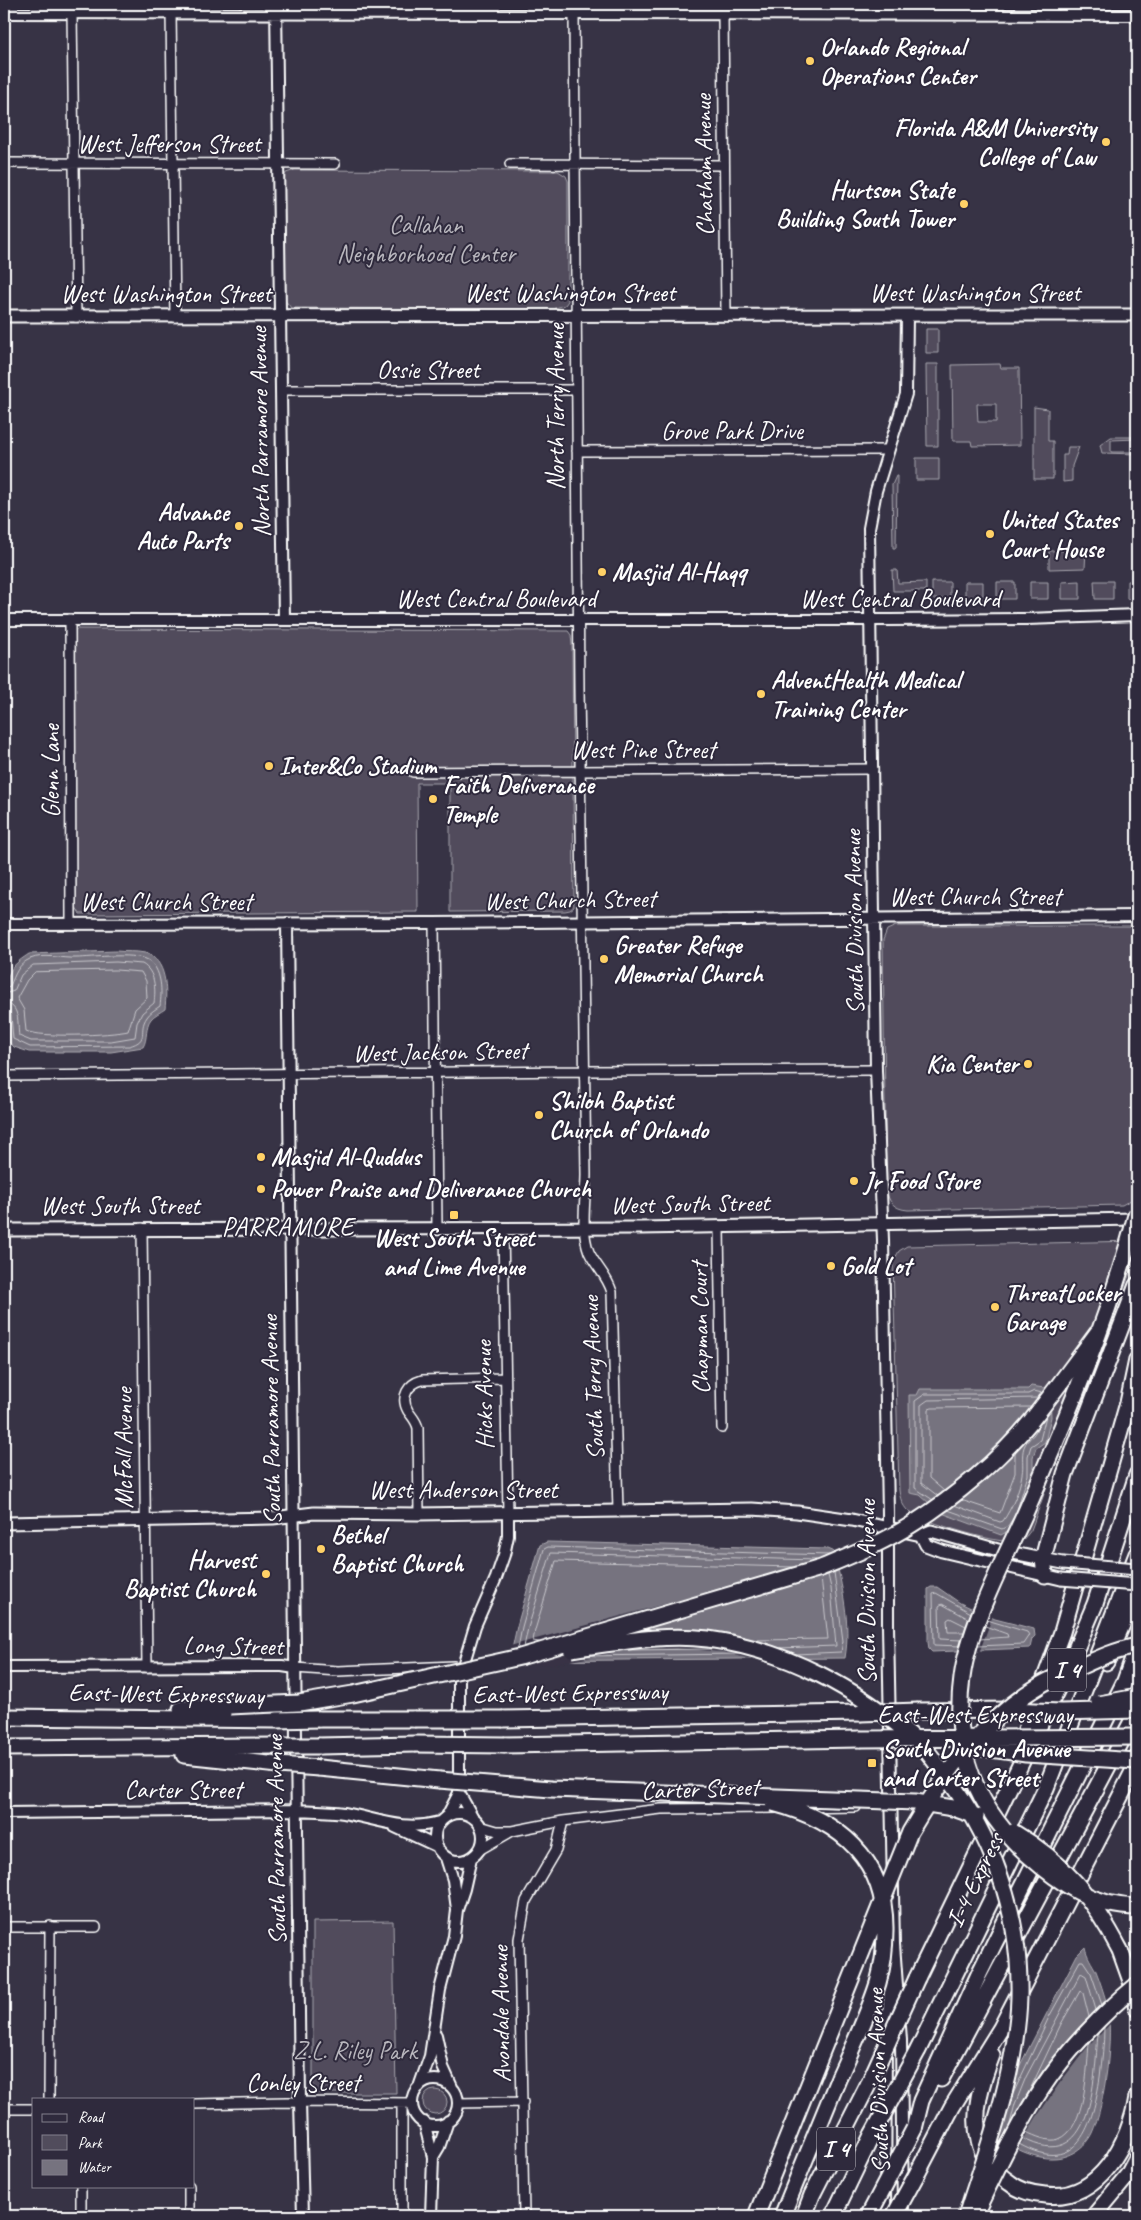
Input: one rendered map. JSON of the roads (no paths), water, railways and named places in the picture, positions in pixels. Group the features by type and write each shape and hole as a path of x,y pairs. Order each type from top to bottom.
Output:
{"highway":[{"path":"1137,1211 1122,1268 1098,1332 1046,1464 988,1597 967,1654 962,1679 961,1735 978,1793 1017,1846 1056,1879 1078,1893 1103,1901 1137,1907"},
{"path":"1046,1575 1043,1559 1065,1474 1137,1285"},
{"path":"93,1717 230,1706 299,1703 354,1694 520,1657 821,1568 913,1524 952,1496 1003,1451 1030,1422 1098,1332"},
{"path":"975,1856 1031,1717 1062,1632 1128,1403 1137,1360"},
{"name":"I 4","path":"804,2216 812,2195 869,2083 975,1856 1073,1656 1095,1604 1137,1475"},
{"name":"I-4 Express","path":"833,2216 872,2135 918,2050 1046,1788 1137,1554"},
{"path":"1046,1788 1101,1674 1137,1590"},
{"path":"520,1657 652,1638 706,1639 746,1646 797,1663 819,1673 872,1706 918,1741 960,1793 986,1840 1009,1900 1017,1942 1019,1997 1013,2050 995,2126 966,2216"},
{"path":"930,2090 980,1972 1125,1681 1137,1646"},
{"path":"756,2216 910,1832 935,1789 976,1737 1001,1714 1039,1685 1111,1652 1137,1646"},
{"path":"1061,1712 1137,1697"},
{"name":"East-West Expressway","path":"4,1717 318,1720 503,1719 1009,1710 1061,1712 1137,1711"},
{"path":"869,2216 914,2129 920,2101 930,2090 1137,1711"},
{"name":"East-West Expressway","path":"4,1748 415,1744 505,1745 860,1739 1137,1737"},
{"path":"894,2216 952,2107 1001,2028 1137,1762 1026,1754 918,1739"},
{"path":"126,1746 278,1765 440,1780 551,1788 868,1799 915,1802 953,1808 984,1819 1038,1848 1061,1867 1092,1902 1120,1950 1131,1981 1137,2008"},
{"path":"742,1796 787,1806 808,1814 840,1832 865,1857 879,1885 885,1913 884,1954 879,1981 782,2216"},
{"path":"974,2216 1012,2138 1042,2088 1081,2040 1137,1986"},
{"path":"1001,2028 985,2074 978,2104 977,2122 979,2140 984,2154 994,2168 1017,2188 1034,2194 1052,2196 1071,2194 1088,2186 1113,2161 1122,2147 1129,2130 1137,2097"},
{"path":"1094,2216 1128,2175 1137,2158"}],"main road":[{"name":"West Washington Street","path":"4,316 1137,316"},
{"name":"West South Street","path":"4,1230 719,1227 1137,1218"},
{"name":"West Anderson Street","path":"4,1522 273,1518 314,1513 419,1514 752,1509 843,1519 921,1536 931,1531 998,1550 1063,1563 1137,1569"},
{"name":"West Anderson Street","path":"921,1536 926,1545 942,1550 1061,1579 1137,1585"}],"street":[{"path":"4,13 171,12 276,8 574,13 1137,15"},
{"name":"North Parramore Avenue","path":"276,8 284,620"},
{"path":"72,12 76,317"},
{"path":"171,12 175,317"},
{"name":"North Terry Avenue","path":"574,13 578,621"},
{"name":"Chatham Avenue","path":"723,14 726,316"},
{"name":"West Jefferson Street","path":"4,163 335,164"},
{"path":"510,164 724,165"},
{"name":"South Division Avenue","path":"904,2216 901,2040 894,1944 891,1807 882,1222 876,1070 869,528 872,508 888,450 906,394 907,316"},
{"name":"Ossie Street","path":"281,390 576,390"},
{"name":"Grove Park Drive","path":"576,451 888,450"},
{"name":"West Central Boulevard","path":"4,620 871,620 1027,619 1137,615"},
{"name":"Glenn Lane","path":"70,619 71,923"},
{"name":"South Terry Avenue","path":"578,621 581,921 585,1071 585,1228 588,1250 608,1279 612,1292 618,1511"},
{"name":"West Pine Street","path":"413,772 873,769"},
{"name":"West Church Street","path":"4,924 434,923 1137,916"},
{"name":"South Parramore Avenue","path":"287,923 300,2102 303,2216"},
{"path":"434,923 437,1229"},
{"name":"West Jackson Street","path":"4,1076 876,1070"},
{"name":"Chapman Court","path":"719,1227 722,1428"},
{"name":"McFall Avenue","path":"142,1228 148,1667"},
{"name":"Hicks Avenue","path":"472,1816 459,1793 458,1698 462,1665 475,1626 496,1578 508,1536 503,1229"},
{"path":"419,1514 418,1428 416,1421 408,1411 405,1397 411,1385 428,1380 504,1378"},
{"name":"Long Street","path":"4,1667 295,1668 338,1671 462,1665"},
{"name":"Hicks Avenue","path":"443,1819 459,1793"},
{"name":"Carter Street","path":"480,1826 497,1831 512,1831 563,1821 660,1810 891,1807"},
{"name":"Carter Street","path":"4,1813 297,1810 343,1813 392,1825 422,1827 443,1819"},
{"path":"402,2216 408,2103 414,2096 424,2076 435,2032 440,1990 454,1936 457,1910 471,1858 479,1850 483,1841 480,1826 472,1816 459,1812 443,1819 434,1836 436,1846 446,1858 453,1880 457,1910"},
{"name":"Avondale Avenue","path":"524,2216 519,1939 526,1901 534,1884 556,1850 563,1821"},
{"name":"Carter Street","path":"392,1825 436,1846"},
{"name":"Carter Street","path":"479,1850 512,1831"},
{"path":"446,1858 456,1861 471,1858"},
{"path":"49,2098 50,1926"},
{"path":"4,1927 96,1927"},
{"name":"South Division Avenue","path":"885,2216 886,2043 894,1944"},
{"path":"433,2157 439,2147 448,2121 456,2112 458,2103 456,2094 442,2067 435,2032"},
{"path":"418,2087 433,2080 443,2082 452,2087"},
{"path":"458,2103 523,2102"},
{"path":"408,2103 424,2122 435,2125 448,2121"},
{"name":"Conley Street","path":"195,2104 408,2103"},
{"path":"4,2109 32,2109"},
{"path":"424,2122 433,2157 430,2216"},
{"path":"81,2188 81,2216"},
{"path":"189,2188 189,2216"}],"water":[{"path":"116,951 145,953 152,956 162,968 166,993 165,1009 154,1016 149,1022 143,1047 111,1052 29,1052 14,1047 8,1041 5,1005 6,986 11,970 19,961 29,954"},
{"path":"1031,1386 1044,1388 1050,1392 1051,1417 1045,1442 1036,1448 1033,1457 1033,1476 1012,1529 1001,1535 939,1512 920,1495 910,1493 909,1395 917,1395 920,1389 1028,1389"},
{"path":"547,1542 827,1549 834,1552 843,1591 847,1631 845,1658 517,1661 511,1654 517,1626 540,1545"},
{"path":"937,1587 960,1603 995,1619 1034,1629 1035,1636 1032,1639 1030,1648 932,1652 929,1649 928,1642 928,1589"},
{"path":"1085,1947 1096,1971 1107,2004 1109,2017 1109,2051 1101,2105 1092,2133 1081,2148 1059,2158 1039,2157 1016,2148 998,2135 1016,2073 1077,1955"}],"place":[{"name":"Orlando Regional Operations Center","path":"810,61"},
{"name":"Florida A&M University College of Law","path":"1106,142"},
{"name":"Hurtson State Building South Tower","path":"964,204"},
{"name":"Advance Auto Parts","path":"239,526"},
{"name":"United States Court House","path":"990,534"},
{"name":"Masjid Al-Haqq","path":"602,572"},
{"name":"AdventHealth Medical Training Center","path":"761,694"},
{"name":"Inter&Co Stadium","path":"269,766"},
{"name":"Faith Deliverance Temple","path":"433,799"},
{"name":"Greater Refuge Memorial Church","path":"604,959"},
{"name":"Kia Center","path":"1028,1064"},
{"name":"Shiloh Baptist Church of Orlando","path":"539,1115"},
{"name":"Masjid Al-Quddus","path":"261,1157"},
{"name":"Jr Food Store","path":"854,1181"},
{"name":"Power Praise and Deliverance Church","path":"261,1189"},
{"name":"West South Street and Lime Avenue","path":"454,1215"},
{"name":"Gold Lot","path":"831,1266"},
{"name":"ThreatLocker Garage","path":"995,1307"},
{"name":"Bethel Baptist Church","path":"321,1549"},
{"name":"Harvest Baptist Church","path":"266,1574"},
{"name":"South Division Avenue and Carter Street","path":"872,1763"}],"district":[{"name":"PARRAMORE","path":"288,1226"}],"park label":[{"name":"Callahan Neighborhood Center","path":"426,240"},
{"name":"Z.L. Riley Park","path":"355,2051"}]}
